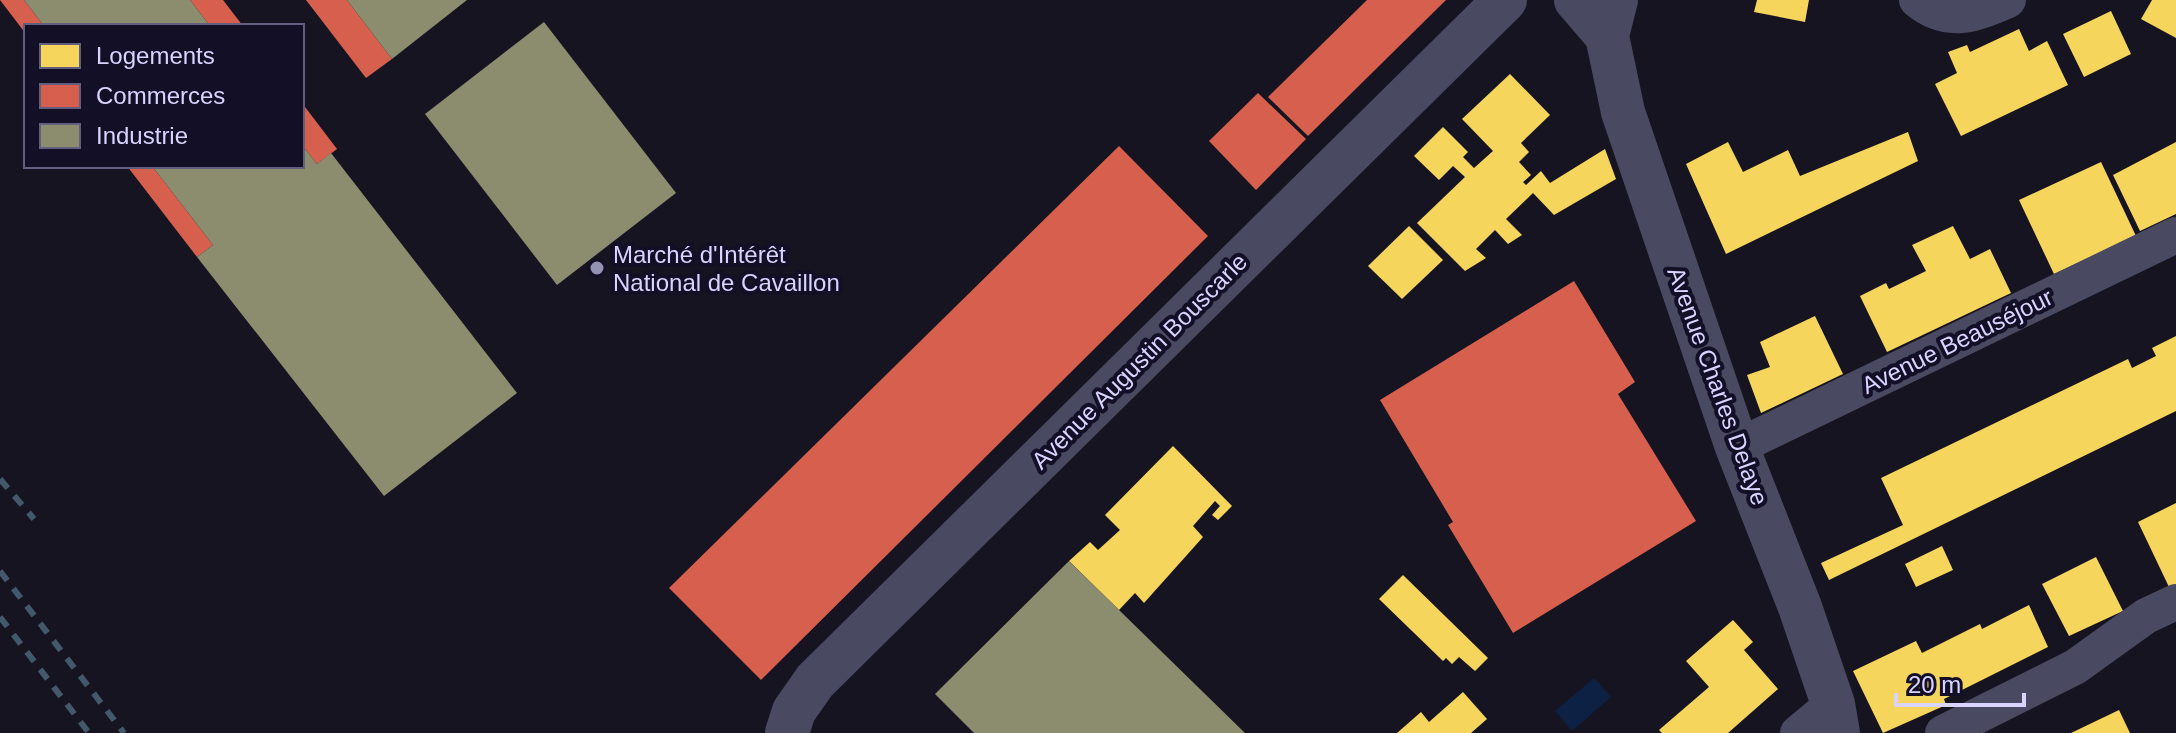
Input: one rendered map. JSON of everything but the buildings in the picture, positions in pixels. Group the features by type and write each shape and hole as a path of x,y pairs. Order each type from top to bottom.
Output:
{"street":[{"name":"Avenue Augustin Bouscarle","path":"787,733 794,711 815,681 1505,0"},
{"name":"Avenue Charles Delaye","path":"1576,0 1611,18 1623,112 1737,447 1835,718"},
{"path":"1917,0 1932,12 1959,18 2008,0"},
{"name":"Avenue Beauséjour","path":"1737,447 2176,235"},
{"path":"1943,733 2075,667 2146,616 2176,602"},
{"path":"1798,733 1835,718"}],"water":[{"path":"1594,678 1611,697 1572,731 1555,711"}],"railway":[{"path":"0,479 34,519"},
{"path":"0,571 124,733"},
{"path":"0,617 89,733"}],"place":[{"name":"Marché d'Intérêt National de Cavaillon","path":"597,268"}]}
